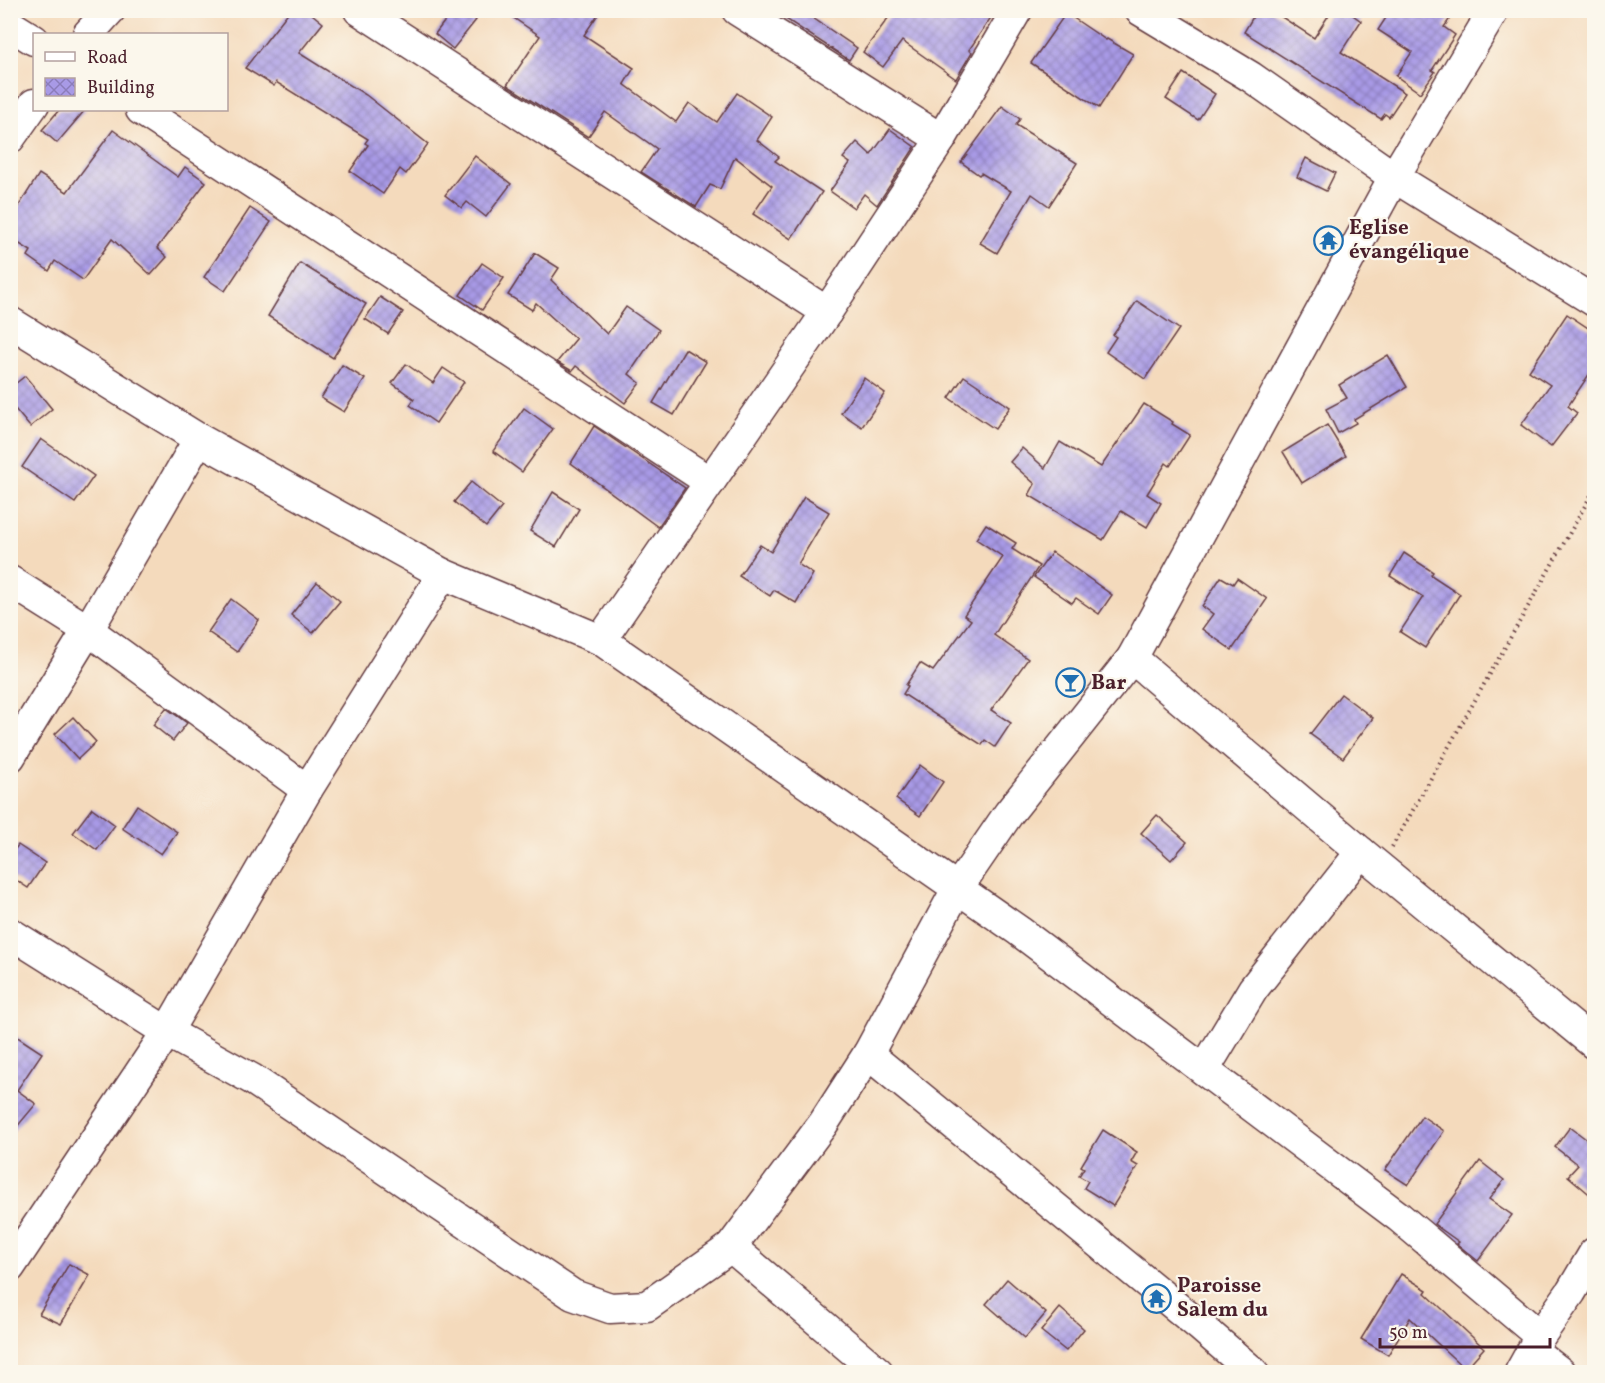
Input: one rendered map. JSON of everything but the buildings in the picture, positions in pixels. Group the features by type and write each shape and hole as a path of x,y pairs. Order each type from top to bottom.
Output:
{"street":[{"path":"89,33 110,10"},
{"path":"359,10 827,312"},
{"path":"737,10 941,139"},
{"path":"601,640 827,312 941,139 1017,10"},
{"path":"1140,10 1251,77 1394,177 1594,301"},
{"path":"10,933 167,1032 252,1079 573,1295 609,1308 647,1306 731,1246 823,1124 868,1054 957,889 1009,813 1132,658 1394,177 1494,10"},
{"path":"10,25 33,39"},
{"path":"10,138 33,105"},
{"path":"143,111 710,482"},
{"path":"10,322 199,439 443,574 601,640 1019,931 1399,1217 1531,1353 1560,1372"},
{"path":"10,757 88,630 199,439"},
{"path":"10,1267 167,1032 307,790 443,574"},
{"path":"10,581 88,630 307,790"},
{"path":"1132,658 1594,1044"},
{"path":"1204,1070 1253,989 1371,860"},
{"path":"868,1054 1253,1372"},
{"path":"731,1246 878,1372"},
{"path":"1531,1353 1594,1253"}],"path":[{"path":"1371,860 1594,490"}],"place":[{"name":"Eglise évangélique","path":"1328,240"},
{"name":"Bar","path":"1070,683"},
{"name":"Paroisse Salem du","path":"1156,1298"}]}
